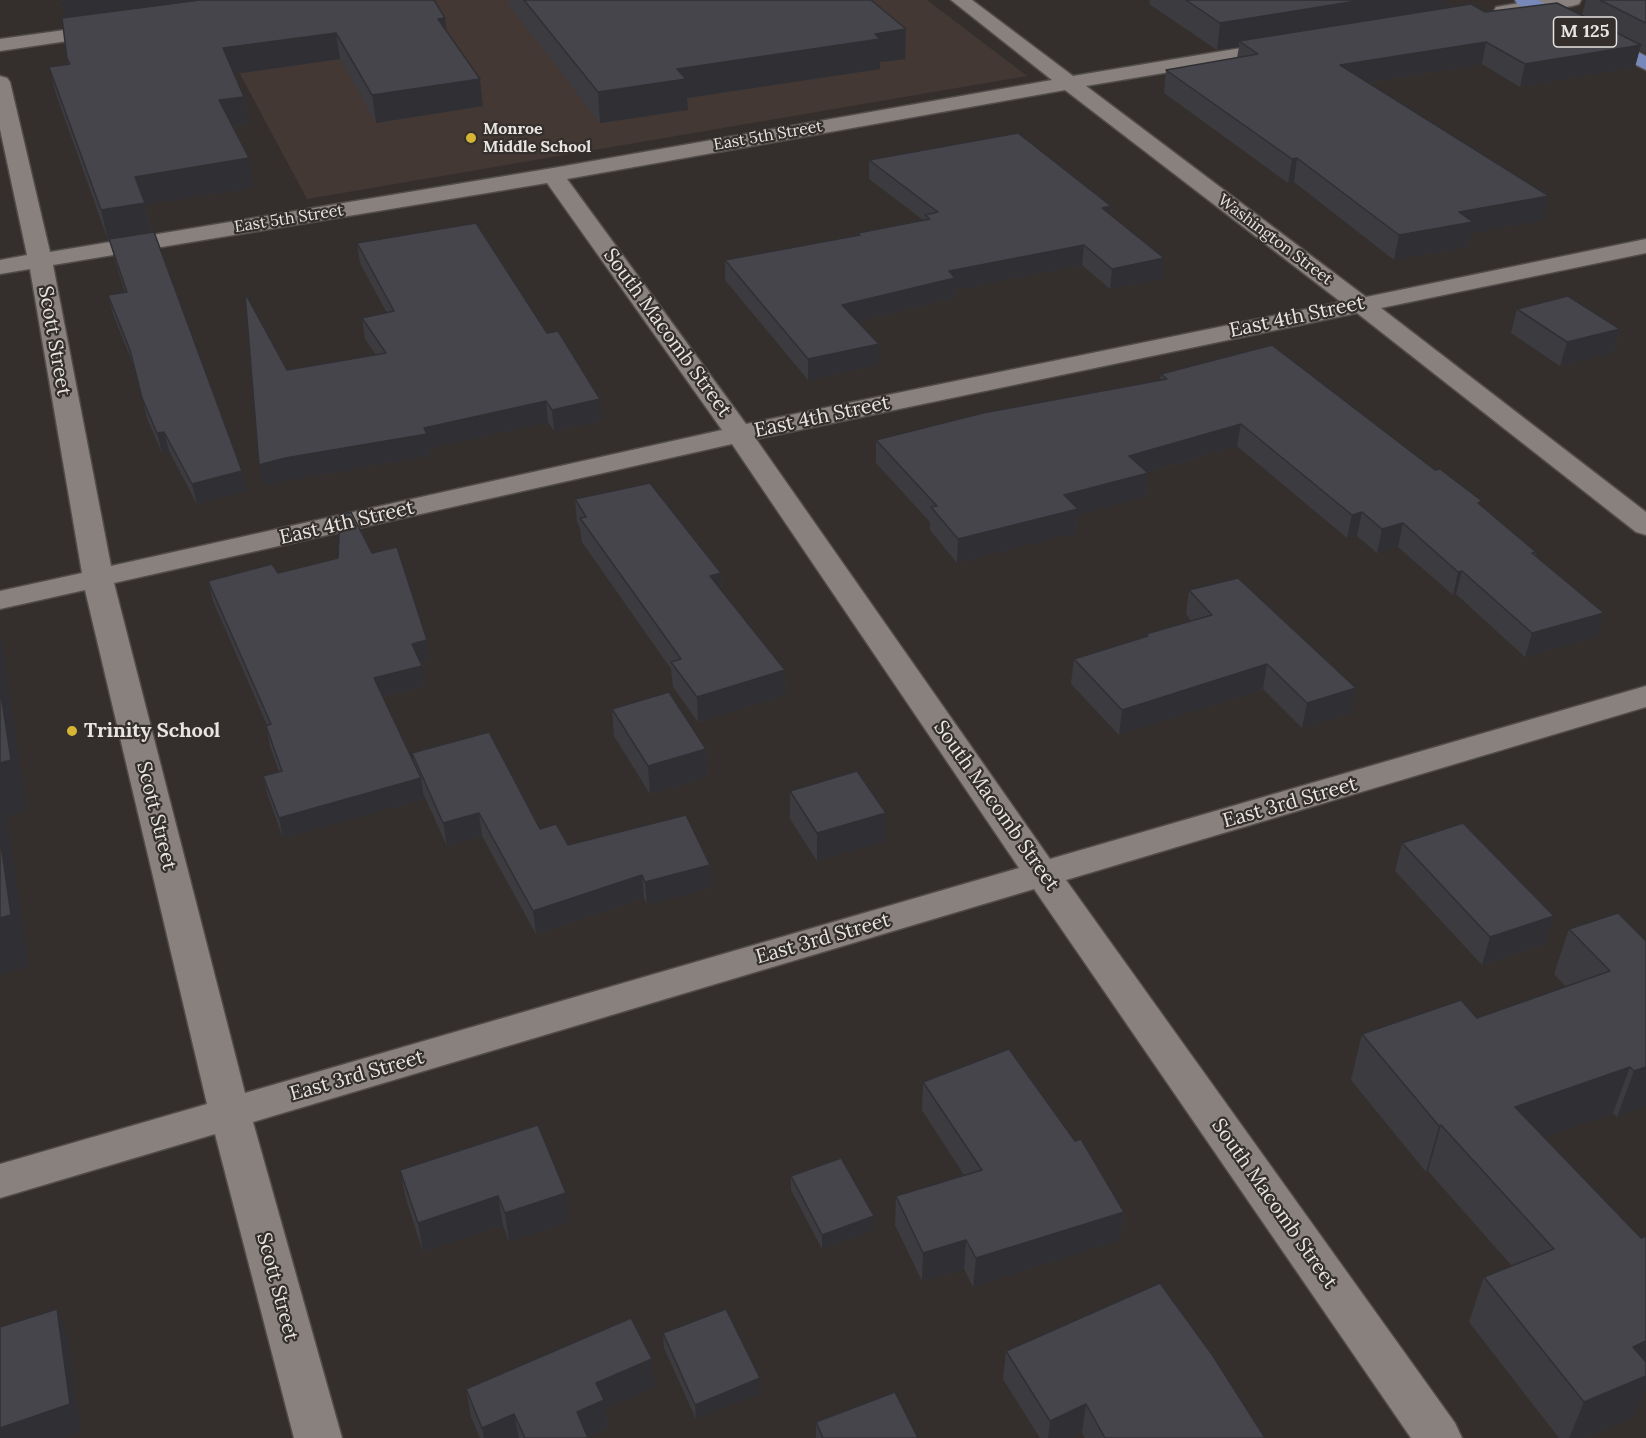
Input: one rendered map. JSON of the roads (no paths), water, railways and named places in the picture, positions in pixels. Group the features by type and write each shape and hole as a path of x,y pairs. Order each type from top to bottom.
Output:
{"main road":[{"name":"M 125","path":"1530,3 1646,64"}],"street":[{"name":"Washington Street","path":"960,0 1360,304 1646,526"},
{"path":"1480,15 1530,3 1572,0"},
{"path":"0,45 130,27"},
{"name":"East 5th Street","path":"0,267 553,175 1069,83 1304,44"},
{"name":"Scott Street","path":"0,82 40,260 98,579 230,1113 318,1438"},
{"name":"South Macomb Street","path":"553,175 739,434 1043,875 1438,1438"},
{"name":"East 4th Street","path":"0,600 739,434 1646,246"},
{"name":"East 3rd Street","path":"0,1180 1646,696"}],"place":[{"name":"Monroe Middle School","path":"471,138"},
{"name":"Trinity School","path":"72,731"}]}
